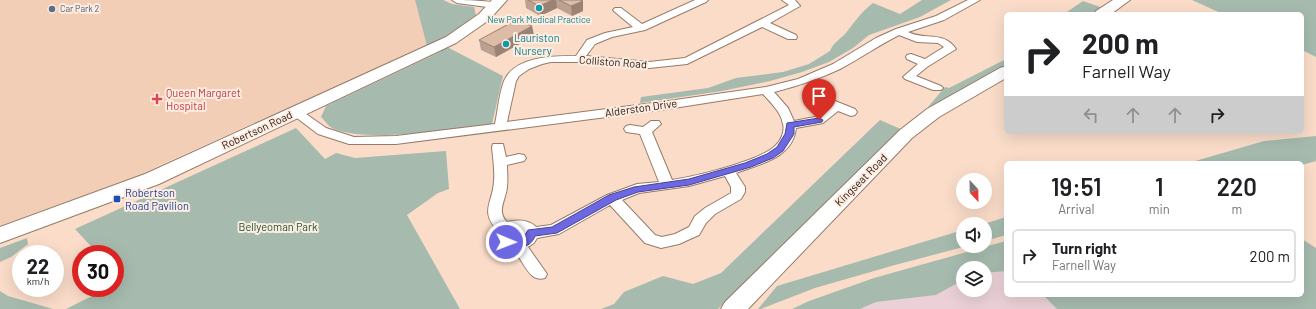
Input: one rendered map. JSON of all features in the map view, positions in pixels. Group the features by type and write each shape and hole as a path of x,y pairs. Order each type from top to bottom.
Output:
{"street":[{"path":"458,0 498,2"},
{"path":"579,59 591,42 609,35 641,28 703,0"},
{"name":"Colliston Road","path":"500,127 510,81 515,74 525,67 539,61 551,59 579,59 649,66 687,61 795,6 792,2 787,0"},
{"name":"Alderston Drive","path":"295,112 322,131 353,140 396,140 766,90 802,81 837,66 880,40 900,31 940,18 975,0"},
{"path":"1104,12 1123,0"},
{"name":"Robertson Road","path":"0,236 152,178 451,40 484,17 498,2"},
{"path":"618,10 641,28"},
{"path":"762,23 792,37"},
{"path":"900,31 910,37 922,40 939,39 948,44 951,49 915,70 909,77 937,88"},
{"path":"911,57 926,63"},
{"name":"Kingseat Road","path":"733,309 906,134 923,120 1004,72"},
{"path":"532,233 554,230 612,198 637,189 689,182 728,171 770,156 780,149 789,134 790,125 784,111 766,90"},
{"path":"825,101 850,112"},
{"path":"790,125 819,120 837,106"},
{"path":"630,129 650,128 667,185"},
{"path":"498,147 501,183 494,202 494,208 496,217 506,230"},
{"path":"499,162 519,158"},
{"path":"612,198 650,239 661,243 679,239 694,231 700,220 710,211 736,196 738,187 728,171"},
{"path":"522,225 529,228 532,233 526,242 513,245 506,242 503,236 506,230 513,226 522,225"},
{"path":"518,244 539,274"}],"shaded area":[{"name":"Queen Margaret Hospital","path":"0,0 415,0 427,46 162,164 130,180 0,227"},
{"path":"1004,271 1004,297 1045,297 1057,309 860,309 876,302 936,295 956,284 956,297 992,297 992,272"}],"green space":[{"path":"415,0 443,0 452,4 474,7 476,15 452,33 427,46"},
{"path":"922,0 951,0 920,17 869,35 853,48 829,62 802,72 770,81 722,91 640,103 641,97 708,88 736,78 783,72 809,64 830,51 834,44 873,3 900,14"},
{"path":"1192,0 1316,0 1316,57 1304,51 1304,12 1219,12"},
{"path":"1083,1 1103,8 1097,12 1067,12"},
{"path":"447,47 503,76 492,124 412,134 368,135 349,133 334,129 321,117 326,106 440,52"},
{"path":"1004,60 1004,69 933,109 928,107 945,87 949,88"},
{"path":"880,120 903,130 718,309 601,309 614,304 624,292 663,276 693,284 721,273"},
{"name":"Bellyeoman Park","path":"296,128 325,159 336,153 355,158 446,151 449,189 438,193 407,215 460,309 66,309 90,297 124,297 124,245 90,245 75,229"},
{"path":"1316,136 1316,161 1304,164 1304,161 1195,161 1264,141"},
{"path":"1004,218 1004,236 992,239 992,221"},
{"path":"956,232 956,249 815,288 758,309 777,286"},
{"path":"27,238 28,244 12,245 12,256 0,262 0,248"},
{"path":"1304,240 1316,248 1316,309 1057,309 1045,297 1304,297"},
{"path":"1004,242 1004,271 992,272 992,261 956,261 956,284 936,295 876,302 860,309 792,309 809,301 874,278 963,253 992,253 992,245"},
{"path":"0,291 8,296 53,309 0,309"}],"building":[{"path":"528,0 553,0 539,6"},
{"path":"559,0 580,0 583,1 571,6"},
{"path":"517,20 532,26 494,47 479,40 503,27"}],"place":[{"name":"New Park Medical Practice","path":"539,8"},
{"name":"Car Park 2","path":"52,9"},
{"name":"Lauriston Nursery","path":"506,44"},
{"name":"Queen Margaret Hospital","path":"157,99"},
{"name":"Robertson Road Pavilion","path":"117,199"}],"route":[{"path":"506,242 513,245 522,244 529,239 532,233 554,230 612,198 637,189 689,182 748,165 770,156 780,149 789,134 790,125 819,120"}]}
